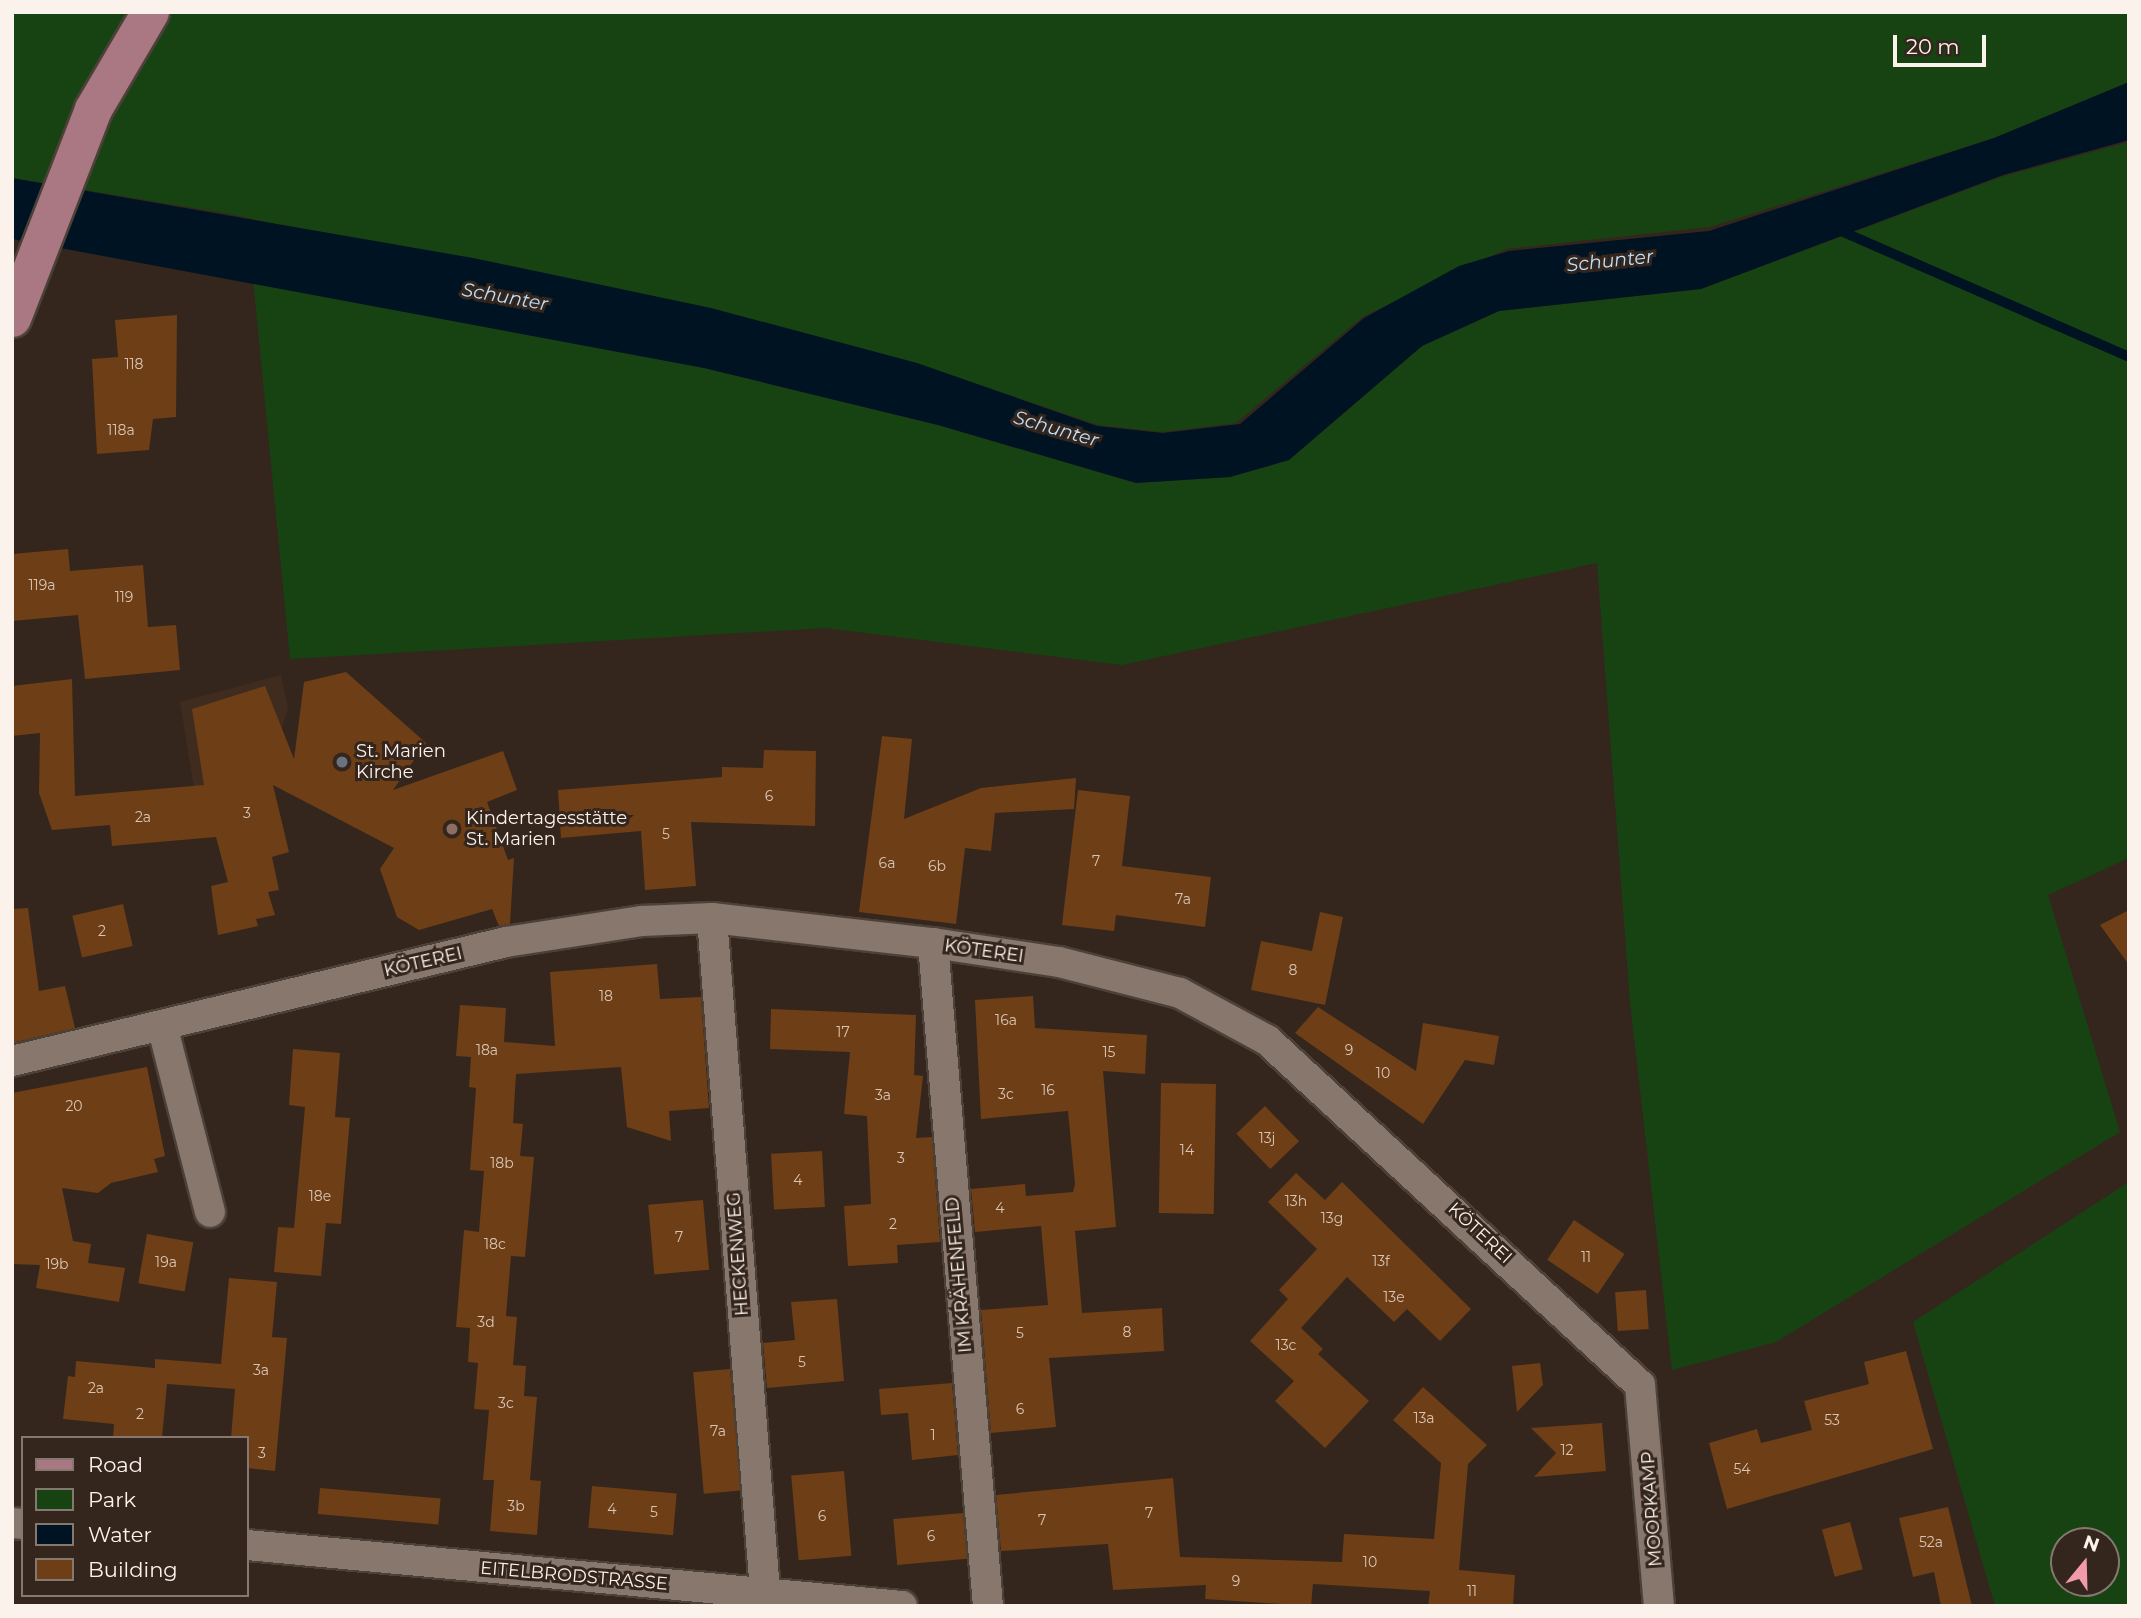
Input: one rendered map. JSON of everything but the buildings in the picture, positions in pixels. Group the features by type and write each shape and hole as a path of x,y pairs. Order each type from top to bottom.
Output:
{"main road":[{"path":"12,318 65,173 150,12"}],"street":[{"name":"KÖTEREI","path":"12,1061 581,926 712,918 933,943 1059,962 1169,990 1268,1040 1632,1376 1645,1412"},
{"name":"HECKENWEG","path":"712,918 765,1591"},
{"name":"IM KRÄHENFELD","path":"933,943 988,1606"},
{"path":"162,1025 210,1212"},
{"name":"MOORKAMP","path":"1645,1412 1659,1606"},
{"name":"EITELBRODSTRASSE","path":"248,1545 606,1593 765,1591 902,1606"}],"shaded area":[{"path":"281,675 288,708 266,782 198,813 180,702"}],"green space":[{"path":"12,12 2129,12 2129,82 1994,138 1710,227 1506,249 1362,317 1236,423 1162,432 1098,425 917,364 230,214 12,178"},
{"path":"2129,142 2129,858 2048,895 2120,1132 1776,1342 1672,1370 1630,1002 1597,563 1122,665 826,628 290,659 253,279 704,368 938,425 1136,483 1230,477 1289,460 1422,346 1499,311 1701,289 2001,177"},
{"path":"2129,1182 2129,1606 1995,1606 1913,1322"}],"water":[{"name":"Schunter","path":"2129,82 2129,140 2003,175 1701,289 1499,311 1422,346 1289,460 1230,477 1136,483 938,425 704,368 12,239 12,178 473,258 711,308 917,363 1097,426 1163,433 1240,424 1364,318 1459,266 1509,251 1709,231 1994,138"}],"waterway":[{"path":"1841,231 2129,357"}],"place":[{"name":"St. Marien Kirche","path":"342,762"},
{"name":"Kindertagesstätte St. Marien","path":"452,829"}]}
